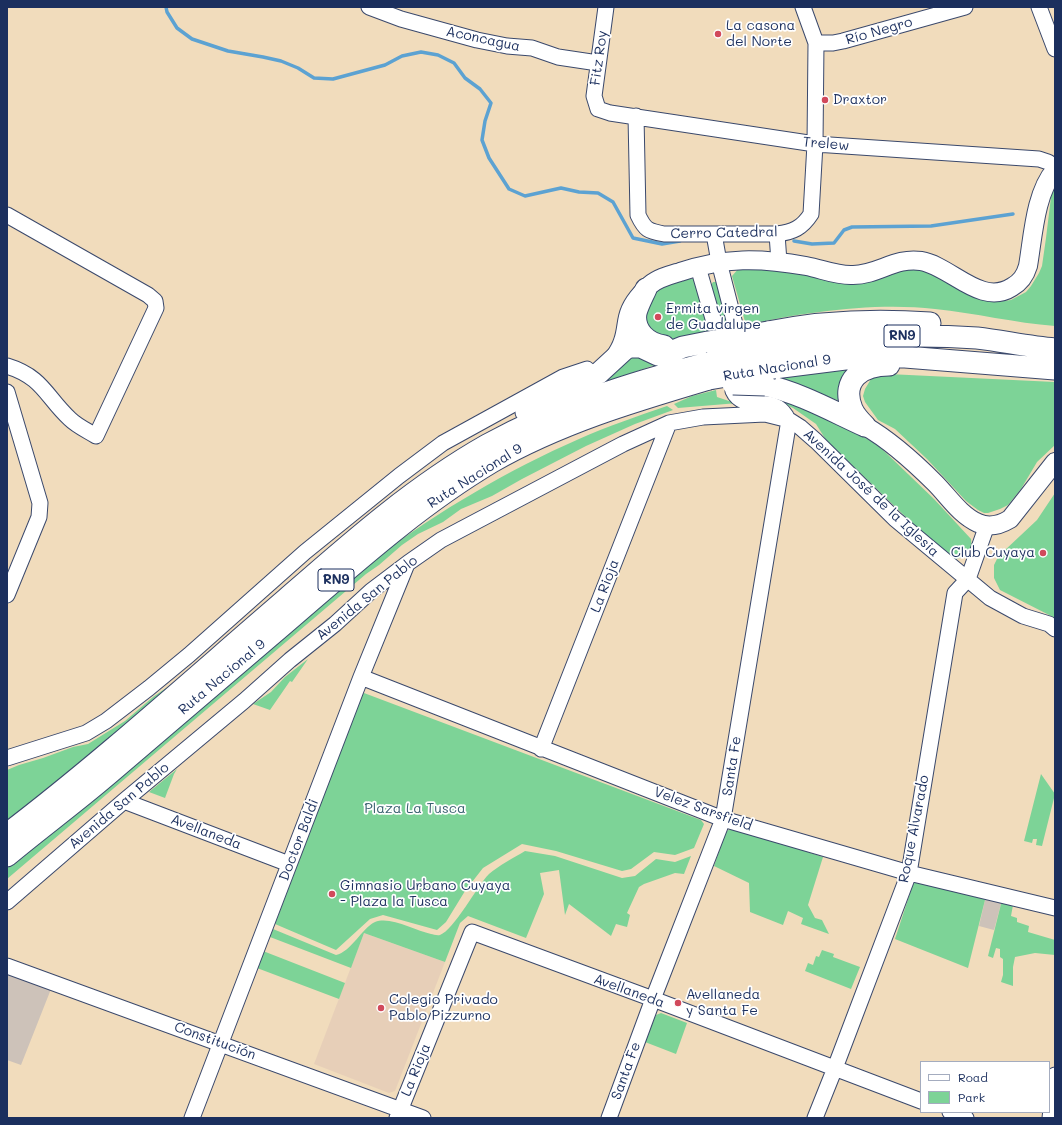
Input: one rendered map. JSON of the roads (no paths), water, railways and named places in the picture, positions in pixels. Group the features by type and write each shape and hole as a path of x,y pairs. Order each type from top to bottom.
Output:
{"highway":[{"path":"646,289 636,313 636,321 642,334 656,344 663,346 683,347"},
{"path":"765,372 819,323 885,320 956,325 980,329 1030,353"},
{"path":"369,528 399,493 420,476 444,460 561,392 599,373 624,350 629,348 641,347 652,354 658,355 666,354 683,347 713,339 765,372 776,388 808,399 865,426"},
{"name":"RN9","path":"1030,353 1055,349"},
{"name":"Ruta Nacional 9","path":"7,834 121,741 369,528 417,490 486,446 520,428 575,403 600,394 718,380 861,357 905,357 1003,366 1030,353 1055,369"},
{"path":"865,426 857,418 852,409 849,388 858,373 866,368 877,365 890,365 970,370 1003,366"},
{"name":"Ruta Nacional 9","path":"7,856 100,781 399,526 460,482 494,462 548,434 584,419 658,394 718,380"}],"main road":[{"path":"612,362 623,341 631,308 637,298 651,284 661,279 698,267 719,262 746,260 779,262 811,267 845,275 855,275 871,272 896,262 910,260 921,261 943,268 969,285 984,292 991,293 1005,291 1018,283 1026,273 1038,209 1047,180 1055,169"},
{"path":"865,426 894,445 960,510 973,520 988,525 1004,523 1015,514 1055,462"}],"street":[{"name":"Aconcagua","path":"369,7 401,19 477,40 507,46 532,48 558,56 598,63"},
{"name":"Fitz Roy","path":"598,109 594,96 606,7"},
{"path":"803,7 816,43 815,144"},
{"name":"Río Negro","path":"816,43 833,44 843,42 965,7"},
{"path":"1039,7 1055,49"},
{"name":"Trelew","path":"598,109 610,113 815,144 1039,160 1048,162 1055,169"},
{"name":"Cerro Catedral","path":"636,116 638,215 644,227 650,231 664,234 777,234 791,232 806,222 811,214 815,144"},
{"path":"7,215 148,296 155,301 156,308 96,436 70,420 45,389 30,375 7,366"},
{"path":"714,234 719,262 737,332"},
{"path":"777,234 779,262"},
{"path":"698,267 713,339"},
{"path":"7,758 86,733 106,721 189,655 311,547 399,476 443,443 563,377 612,362"},
{"path":"718,380 740,400 765,372"},
{"path":"765,372 770,404 781,408 789,420"},
{"path":"7,392 40,503 39,517 7,595"},
{"name":"Avenida San Pablo","path":"7,902 371,592 408,563 441,540 623,444 669,423 703,417 765,414 789,420"},
{"name":"Avenida José de la Iglesia","path":"789,420 816,440 895,519 990,598 1008,609 1023,616 1049,624 1055,629"},
{"name":"Santa Fe","path":"609,1118 653,999 723,819 789,420"},
{"name":"La Rioja","path":"541,749 669,423"},
{"path":"968,579 988,525"},
{"name":"Doctor Baldi","path":"192,1118 361,677 408,563"},
{"name":"Roque Alvarado","path":"815,1118 909,873 955,593 968,579"},
{"name":"Velez Sarsfield","path":"361,677 541,749 723,819 909,873 1055,908"},
{"name":"Avellaneda","path":"124,801 289,864"},
{"name":"La Rioja","path":"399,1113 472,932"},
{"name":"Avellaneda","path":"472,932 920,1101"},
{"name":"Constitución","path":"7,966 220,1043 399,1113 423,1118"},
{"path":"1050,1118 1055,1075"},
{"path":"953,1113 966,1118"}],"waterway":[{"path":"166,7 167,12 177,28 192,39 228,51 281,61 298,68 314,78 333,79 385,65 402,56 421,52 438,55 454,63 465,78 480,89 491,103 485,121 482,140 489,158 509,189 525,196 561,188 579,192 598,193 613,202 633,238 662,244 680,241"},
{"path":"794,241 812,244 834,243 844,230 852,227 931,226 1013,214"}],"place":[{"name":"La casona del Norte","path":"718,34"},
{"name":"Draxtor","path":"825,100"},
{"name":"Ermita virgen de Guadalupe","path":"658,317"},
{"name":"Club Cuyaya","path":"1043,553"},
{"name":"Gimnasio Urbano Cuyaya - Plaza la Tusca","path":"332,894"},
{"name":"Avellaneda y Santa Fe","path":"678,1003"},
{"name":"Colegio Privado Pablo Pizzurno","path":"381,1008"}],"park label":[{"name":"Plaza La Tusca","path":"415,809"}]}
